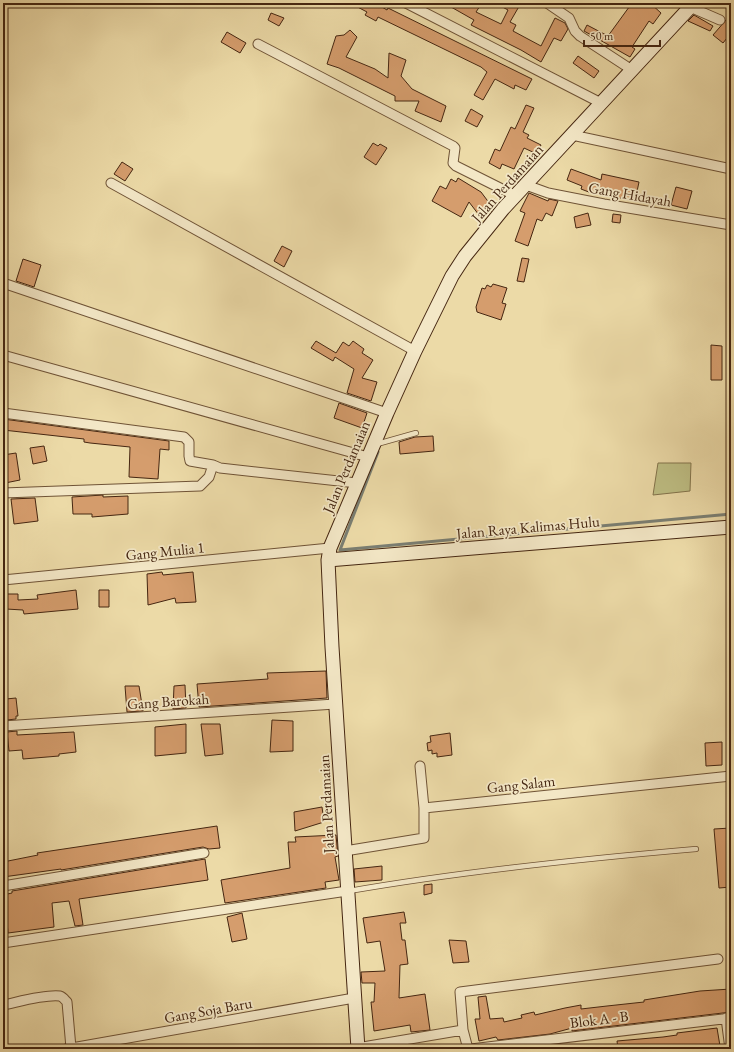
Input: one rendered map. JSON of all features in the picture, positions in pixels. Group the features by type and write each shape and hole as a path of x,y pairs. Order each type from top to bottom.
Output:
{"street":[{"path":"406,3 601,102"},
{"path":"547,3 569,18 575,31 580,36 632,70"},
{"path":"692,5 720,20"},
{"name":"Jalan Perdamaian","path":"358,1048 336,704 329,554 387,413 415,351 459,266 474,245 516,196 692,5"},
{"path":"258,44 453,146 455,148 453,163 456,166 516,196"},
{"path":"572,135 731,169"},
{"path":"111,183 415,351"},
{"name":"Gang Hidayah","path":"526,185 548,193 731,225"},
{"path":"3,283 387,413"},
{"path":"3,355 368,457"},
{"path":"3,414 184,437 189,442 188,456 190,461 213,465 220,468 357,483"},
{"path":"3,493 200,486 209,477 213,465"},
{"name":"Jalan Raya Kalimas Hulu","path":"329,554 731,527"},
{"name":"Gang Mulia 1","path":"3,580 329,554"},
{"name":"Gang Barokah","path":"3,726 336,704"},
{"path":"345,851 424,838 424,808 420,766"},
{"name":"Gang Salam","path":"424,808 731,776"},
{"path":"3,886 204,853"},
{"path":"3,943 347,891"},
{"path":"468,1049 463,1030 460,992 718,959"},
{"path":"3,1005 42,998 60,996 64,998 67,1002 69,1049"},
{"name":"Gang Soja Baru","path":"69,1049 354,998"},
{"path":"728,1018 730,1049"},
{"name":"Blok A - B","path":"471,1049 728,1018"},
{"path":"358,1048 463,1030"}],"lane":[{"path":"374,444 416,433"},
{"path":"347,891 472,872 696,849"}],"green space":[{"path":"658,463 691,463 690,491 653,495"}],"building":[{"path":"350,3 375,3 387,10 388,8 532,79 526,90 515,85 514,89 495,79 483,100 474,95 487,72 481,67 378,17 376,21 365,15 367,12"},
{"path":"444,3 482,3 476,12 501,24 508,10 495,3 521,3 510,22 516,25 513,31 541,46 555,18 565,23 568,29 561,41 554,38 541,62 521,50 471,25 474,20"},
{"path":"632,3 650,3 661,13 653,24 649,21 632,47 635,49 630,57 584,31 587,25 608,36"},
{"path":"271,13 284,18 279,26 268,20"},
{"path":"694,15 713,26 710,31 688,21"},
{"path":"726,20 731,23 731,33 723,43 713,35"},
{"path":"350,30 357,37 346,57 375,69 388,78 389,53 406,60 401,76 412,89 446,106 441,122 415,111 419,101 395,101 395,96 339,68 327,64 336,36 344,35"},
{"path":"227,32 246,43 240,53 221,42"},
{"path":"578,56 599,71 594,78 573,63"},
{"path":"526,105 534,108 523,132 529,135 527,138 541,145 537,154 524,148 514,169 502,164 500,169 489,163 495,149 500,151 511,127 515,129"},
{"path":"471,109 483,116 477,127 465,121"},
{"path":"373,143 378,146 380,144 387,148 376,165 364,157"},
{"path":"122,162 133,169 125,181 114,174"},
{"path":"571,169 601,180 602,174 639,182 635,201 594,194 581,189 582,186 567,180"},
{"path":"458,178 481,192 490,204 479,215 469,202 461,217 432,201 440,186 446,189 451,179 456,182"},
{"path":"676,187 692,191 687,209 671,205"},
{"path":"529,193 548,201 549,199 558,201 552,216 546,213 542,221 537,219 528,246 515,241 525,213 520,211"},
{"path":"588,213 591,225 576,228 574,217"},
{"path":"613,214 621,215 620,223 612,222"},
{"path":"282,246 292,251 284,267 274,261"},
{"path":"522,258 529,259 524,282 517,281"},
{"path":"23,259 41,265 34,287 16,281"},
{"path":"493,284 507,288 502,303 506,304 501,320 477,312 476,307 482,288 485,289 487,285 491,287"},
{"path":"316,341 336,353 343,342 349,346 353,341 364,349 362,353 373,360 362,378 377,382 371,401 347,393 354,369 335,357 333,361 311,348"},
{"path":"711,345 722,346 722,380 711,380"},
{"path":"339,403 367,413 362,428 334,418"},
{"path":"3,419 169,441 169,450 160,449 158,479 129,477 130,447 84,442 84,439 3,430"},
{"path":"433,436 434,451 400,454 399,442 415,437"},
{"path":"44,446 47,461 33,464 30,448"},
{"path":"16,453 20,480 5,483 3,455"},
{"path":"103,495 103,497 128,496 128,514 92,517 92,514 73,514 72,497"},
{"path":"35,498 38,521 14,524 11,499"},
{"path":"162,572 163,575 193,572 196,602 176,603 175,598 148,605 147,574"},
{"path":"76,590 78,609 24,614 23,610 6,609 7,594 18,594 18,600 38,599 37,595"},
{"path":"99,590 109,590 109,607 99,607"},
{"path":"326,671 327,698 199,707 197,684 268,679 267,673"},
{"path":"185,685 186,708 173,709 174,686"},
{"path":"125,686 139,686 143,711 127,712"},
{"path":"16,698 18,716 16,716 16,719 7,720 6,699"},
{"path":"272,720 293,721 293,751 270,752"},
{"path":"186,724 186,753 155,756 155,727"},
{"path":"201,724 220,724 223,754 205,756"},
{"path":"17,731 17,735 74,732 76,752 59,754 59,756 23,759 22,750 9,751 7,732"},
{"path":"450,733 452,755 437,757 437,753 432,754 432,750 428,751 427,743 431,742 430,736"},
{"path":"722,742 722,765 706,766 705,743"},
{"path":"322,807 324,822 295,831 294,812"},
{"path":"217,826 220,848 209,849 203,847 61,870 3,877 3,862 38,855 37,853"},
{"path":"731,828 731,887 719,888 714,829"},
{"path":"336,835 338,856 335,857 339,880 325,882 326,888 225,903 221,880 290,868 288,842 296,842 295,837"},
{"path":"205,859 208,880 79,899 83,925 75,926 69,901 52,903 54,927 8,933 6,911 3,912 3,895 12,893 12,891"},
{"path":"382,866 382,880 355,882 354,869"},
{"path":"432,884 432,893 424,895 424,885"},
{"path":"404,912 406,923 400,923 402,940 405,940 408,964 400,965 399,998 425,994 430,1030 411,1032 410,1025 374,1031 371,1002 374,1002 375,983 362,983 361,972 385,971 380,941 367,943 363,918"},
{"path":"242,913 247,939 232,942 227,917"},
{"path":"449,940 466,941 469,962 453,963"},
{"path":"731,989 731,1012 572,1031 572,1028 550,1034 498,1040 496,1037 479,1041 475,1019 480,1019 478,997 486,996 490,1019 503,1018 504,1022 522,1018 521,1015 534,1012 535,1015 581,1005 581,1009 644,1002 644,1000 700,991"},
{"path":"717,1028 720,1046 705,1049 618,1049 617,1041 663,1037 677,1035 677,1033"},
{"path":"553,1045 554,1049 541,1049 541,1047"}],"waterway":[{"path":"378,452 340,550 731,514"}]}
